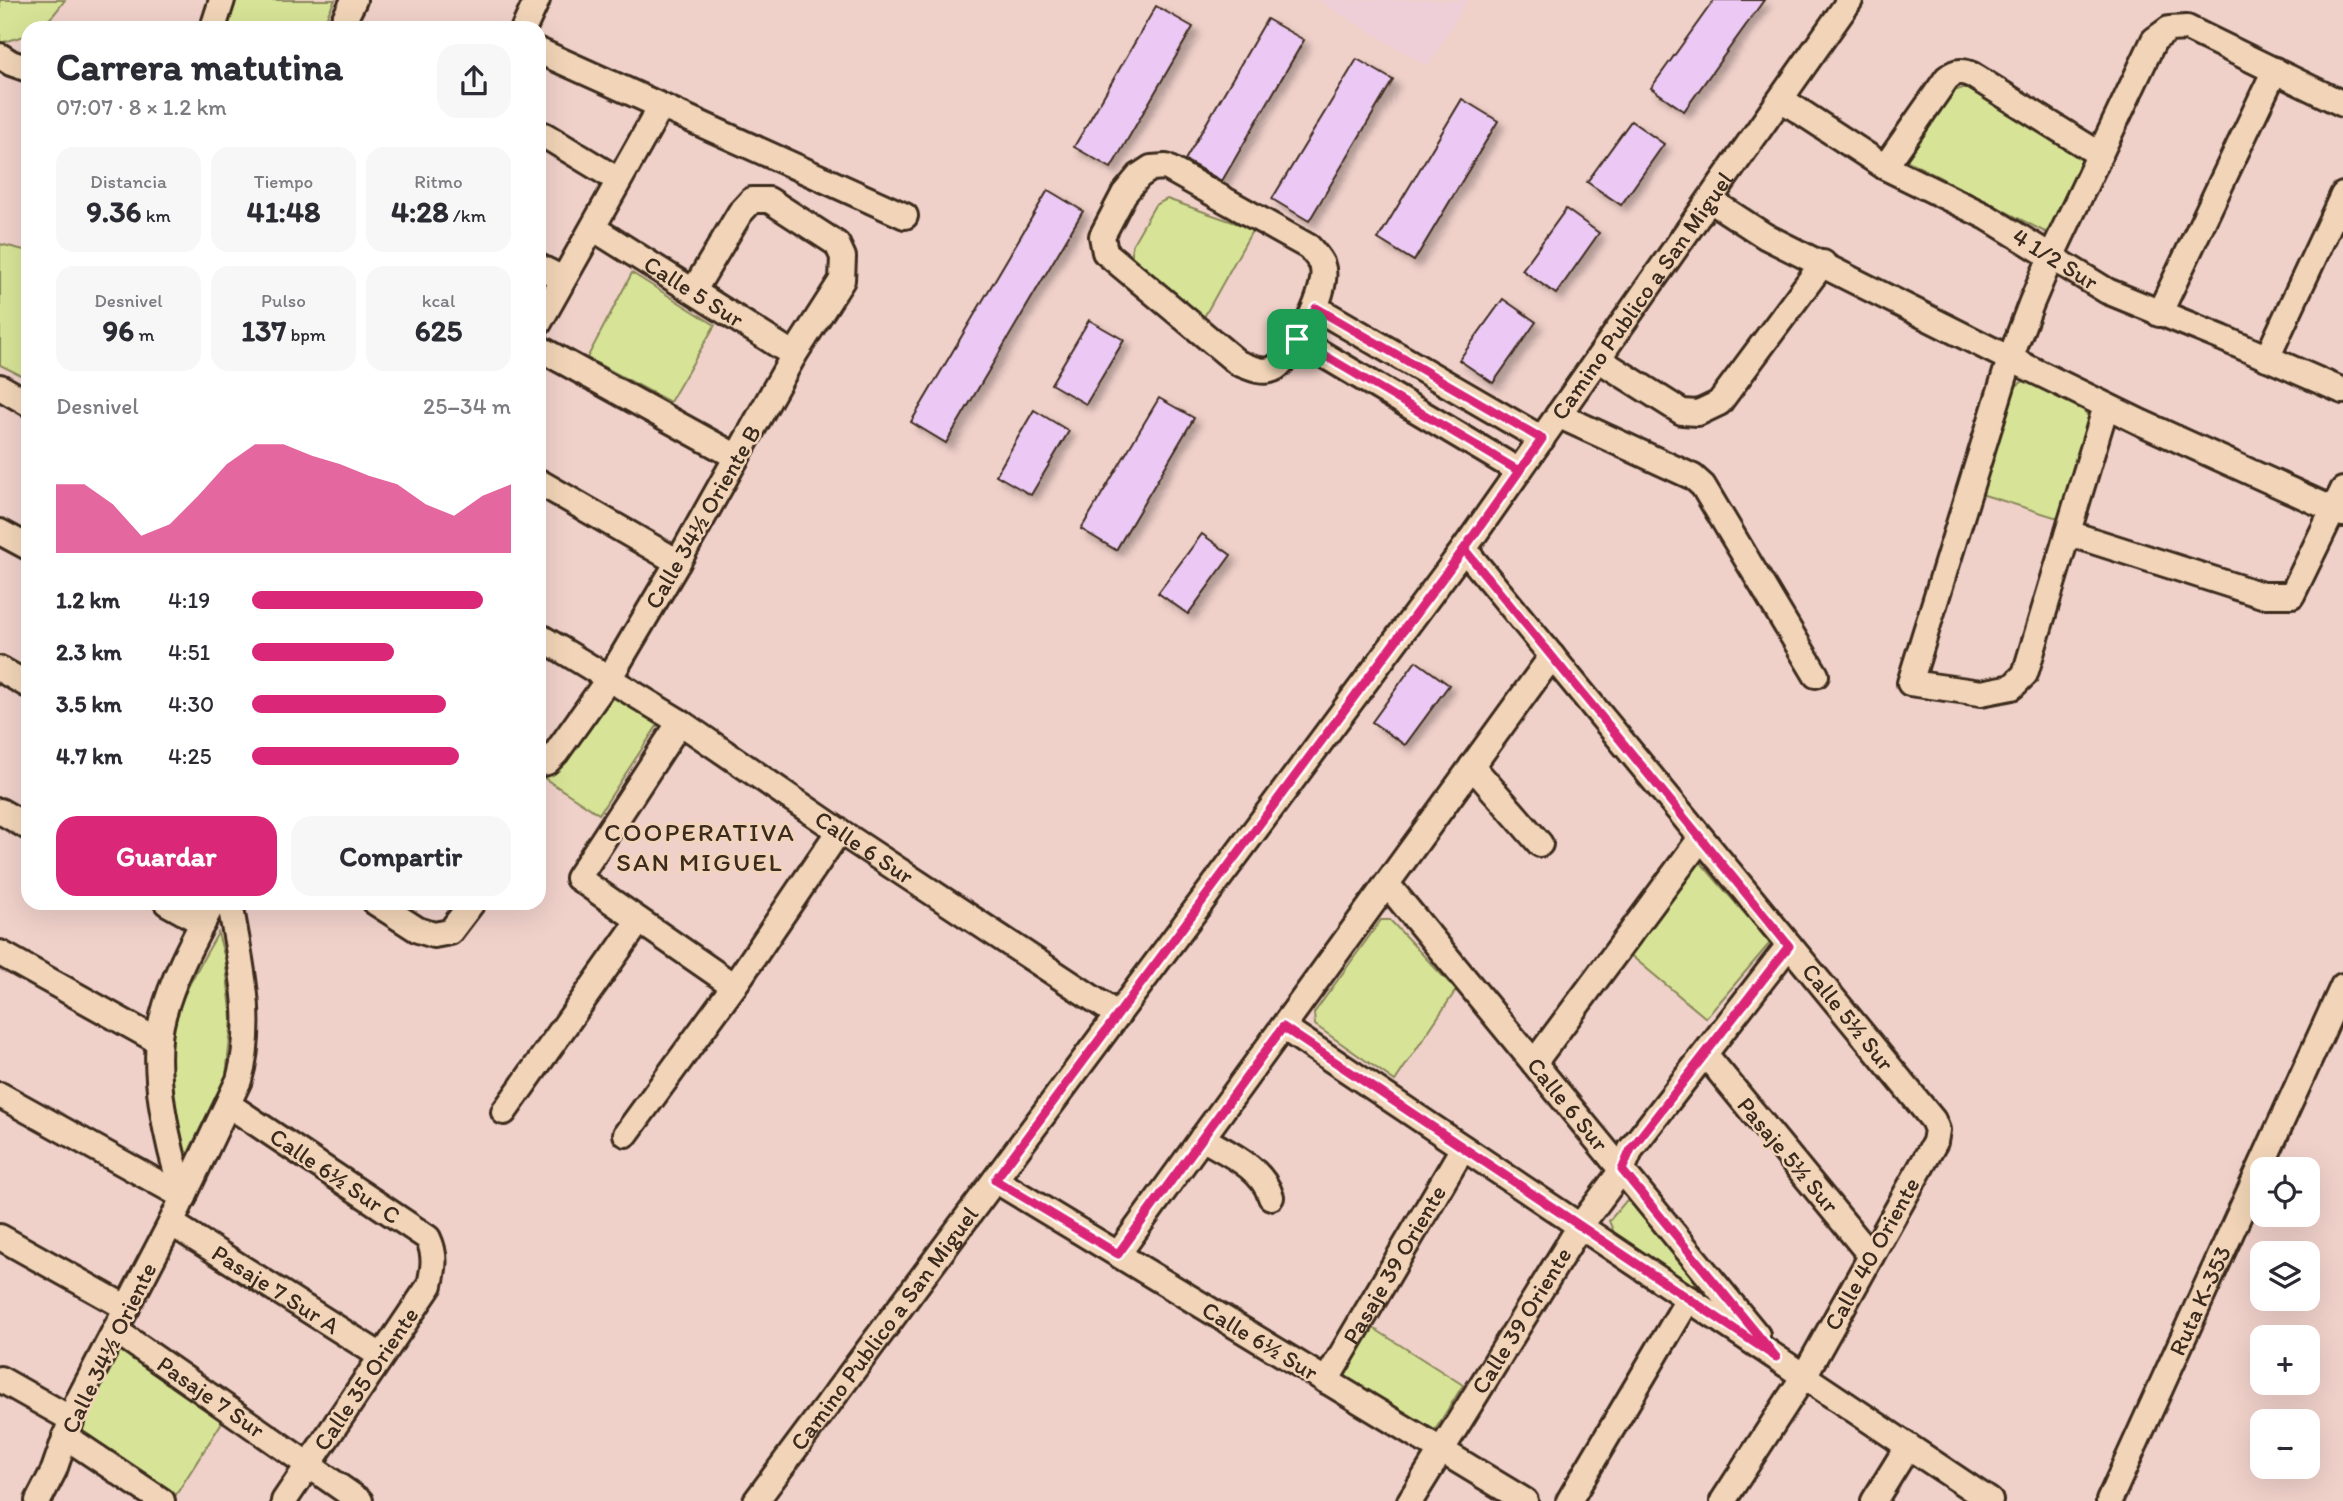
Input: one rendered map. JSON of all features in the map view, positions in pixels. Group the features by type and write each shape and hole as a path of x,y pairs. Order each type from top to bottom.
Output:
{"street":[{"path":"215,21 222,0"},
{"path":"344,21 354,0"},
{"path":"527,21 537,0"},
{"name":"Camino Publico a San Miguel","path":"756,1501 1464,549 1850,0"},
{"path":"2106,406 2025,674 2012,687 1982,693 1910,683 2010,359 2051,257 2154,40 2169,29 2178,27 2196,31 2343,104"},
{"path":"546,54 905,216"},
{"path":"0,56 21,67"},
{"path":"2159,314 2275,70"},
{"path":"1885,167 1947,78 1962,71 2099,154"},
{"name":"4 1/2 Sur","path":"1781,99 1885,167 1987,218 2107,291 2343,391"},
{"path":"546,310 660,106"},
{"path":"546,136 618,180"},
{"path":"1166,167 1309,247 1323,265 1323,282 1316,308 1297,339 1287,357 1273,369 1256,370 1238,363 1105,252 1102,236 1124,194 1139,176 1151,168 1166,167"},
{"path":"2267,358 2343,195"},
{"name":"Calle 34½ Oriente B","path":"546,761 556,753 610,677 678,562 794,355 842,280 843,257 837,244 769,200 752,200 740,213 694,290"},
{"path":"1710,200 1765,236 2106,406 2340,505 2292,595 2263,595 2068,533"},
{"name":"Calle 5 Sur","path":"593,228 794,355"},
{"path":"1598,359 1682,412 1698,413 1719,403 1823,263"},
{"path":"546,270 563,279"},
{"path":"1316,308 1542,439"},
{"path":"1297,339 1519,471"},
{"path":"546,352 737,457"},
{"path":"0,387 21,399"},
{"path":"1558,415 1693,477 1703,486 1816,675"},
{"path":"546,486 678,562"},
{"path":"0,532 21,543"},
{"name":"Calle 5½ Sur","path":"1464,549 1933,1120 1937,1130"},
{"name":"Calle 6 Sur","path":"546,640 680,722 839,831 1118,1015"},
{"path":"1118,1254 1552,656"},
{"path":"0,669 21,681"},
{"path":"680,722 578,878 734,986"},
{"path":"1472,766 1540,844"},
{"path":"0,811 21,823"},
{"path":"626,1135 734,986 839,831"},
{"path":"1534,1063 1701,838"},
{"name":"Calle 6 Sur","path":"1387,884 1776,1357"},
{"name":"Calle 34½ Oriente","path":"38,1501 54,1470 85,1386 184,1197 229,1105 244,1062 248,1027 231,910"},
{"path":"387,910 418,930 434,935 450,932 467,910"},
{"path":"184,1197 177,1177 159,1086 158,1041 169,996 208,913"},
{"path":"504,1112 639,921"},
{"name":"Calle 39 Oriente","path":"1410,1501 1580,1226 1622,1170 1631,1149 1789,946"},
{"path":"0,953 158,1041"},
{"name":"Ruta K-353","path":"2109,1501 2343,986"},
{"name":"Calle 6 Sur","path":"1283,1027 1990,1501"},
{"name":"Pasaje 5½ Sur","path":"1705,1054 1871,1256"},
{"path":"0,1095 184,1197"},
{"name":"Calle 6½ Sur C","path":"229,1105 428,1238 434,1252"},
{"name":"Calle 40 Oriente","path":"1723,1501 1804,1376 1935,1142 1937,1130"},
{"path":"1202,1138 1260,1176 1270,1197"},
{"name":"Pasaje 39 Oriente","path":"1326,1381 1463,1148"},
{"name":"Calle 6½ Sur","path":"995,1180 1525,1501"},
{"name":"Pasaje 7 Sur A","path":"171,1223 381,1356"},
{"path":"0,1237 127,1308"},
{"name":"Calle 35 Oriente","path":"284,1501 430,1286 434,1252"},
{"path":"1569,1501 1689,1298"},
{"name":"Pasaje 7 Sur","path":"115,1330 360,1501"},
{"path":"0,1379 162,1501"},
{"path":"1874,1501 1908,1446"}],"shaded area":[{"path":"1317,0 1467,0 1428,66"}],"green space":[{"path":"0,0 65,0 47,21 21,21 21,37 0,43"},
{"path":"236,0 335,0 324,21 230,21"},
{"path":"1966,87 2079,149 2084,160 2054,226 2045,232 1906,160 1905,151 1948,93"},
{"path":"1167,199 1253,229 1204,317 1132,258 1132,245 1155,205"},
{"path":"0,244 21,249 21,376 0,365"},
{"path":"632,273 715,325 670,402 587,358"},
{"path":"2027,379 2081,406 2089,418 2061,519 1981,494 2013,388"},
{"path":"604,687 659,723 599,814 546,779 546,775"},
{"path":"1695,856 1770,943 1706,1018 1628,953"},
{"path":"1381,920 1390,920 1456,990 1395,1081 1315,1025 1314,1013"},
{"path":"218,933 225,959 232,1019 226,1076 184,1161 169,1081 168,1051 176,1015 183,998"},
{"path":"1626,1201 1636,1202 1717,1306 1615,1235 1609,1221"},
{"path":"1367,1324 1463,1385 1432,1435 1337,1372"},
{"path":"112,1340 229,1411 172,1501 69,1433"}],"building":[{"path":"1714,0 1764,0 1684,111 1651,88"},
{"path":"1156,6 1193,27 1111,168 1074,147"},
{"path":"1267,19 1304,40 1222,181 1185,160"},
{"path":"1357,59 1393,80 1309,221 1272,199"},
{"path":"1462,99 1498,121 1414,261 1378,239"},
{"path":"1631,121 1664,144 1621,205 1587,182"},
{"path":"1048,190 1083,211 946,443 911,422"},
{"path":"1566,209 1599,233 1556,294 1522,270"},
{"path":"1503,299 1536,322 1493,383 1459,360"},
{"path":"1089,320 1124,340 1086,404 1051,384"},
{"path":"1159,398 1194,418 1116,550 1081,529"},
{"path":"1034,410 1069,431 1031,495 996,475"},
{"path":"1202,534 1231,555 1188,614 1158,593"},
{"path":"1416,661 1449,685 1405,745 1372,722"}],"district":[{"name":"COOPERATIVA SAN MIGUEL","path":"700,847"}],"route":[{"path":"1297,339 1316,308 1542,439 1464,549 1789,946 1631,1149 1622,1170 1776,1357 1283,1027 1118,1254 995,1180 1464,549 1519,471 1297,339"}]}
